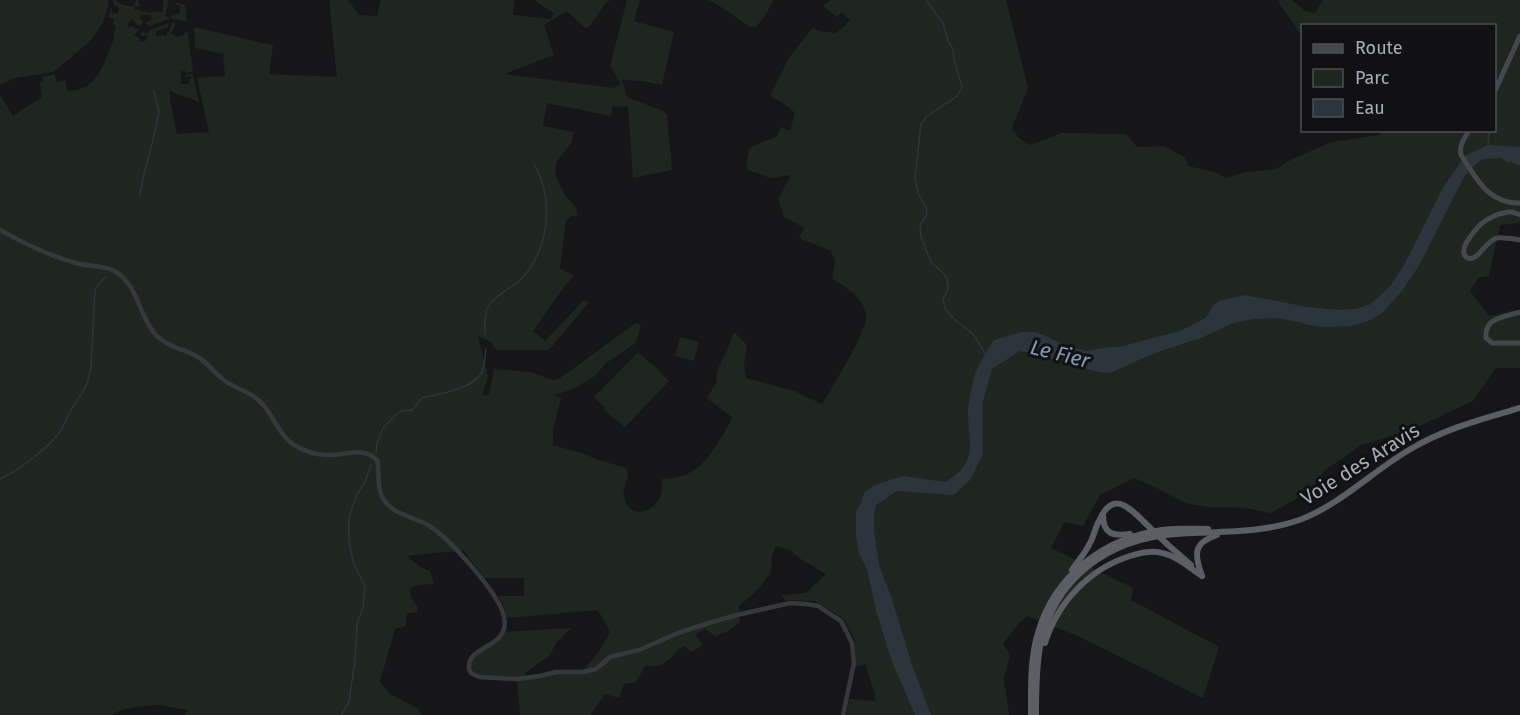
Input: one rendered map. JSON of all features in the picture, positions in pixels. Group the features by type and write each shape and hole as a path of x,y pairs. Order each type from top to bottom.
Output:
{"highway":[{"name":"Voie des Aravis","path":"1036,715 1040,645 1051,612 1069,585 1102,555 1120,546 1152,536 1249,530 1281,526 1305,518 1424,442 1462,426 1520,408"},
{"path":"1062,585 1088,548 1104,512 1112,504 1122,504 1133,511 1202,576"},
{"path":"1104,512 1104,526 1113,535 1154,531"},
{"name":"Voie des Aravis","path":"1031,715 1032,668 1037,634 1050,603 1062,585 1082,564 1110,546 1136,535 1154,531 1249,530"},
{"path":"1202,576 1196,559 1198,548 1207,538 1223,533"},
{"path":"1167,544 1171,555"},
{"path":"1037,673 1046,640 1055,619 1070,596 1107,565 1132,555 1156,552 1171,555 1202,576"}],"main road":[{"path":"1496,89 1520,36"},
{"path":"1469,132 1460,151 1477,179 1486,191 1496,198 1512,203 1520,202"},
{"path":"1520,215 1511,212 1498,215 1481,224 1467,242 1464,254 1470,259 1476,258 1485,245 1495,238 1520,240"},
{"path":"1520,312 1495,319 1485,331 1486,338 1492,343 1520,343"}],"street":[{"path":"0,230 18,240 70,261 117,273 128,282 149,326 158,337 171,346 200,358 225,381 258,399 291,443 307,452 332,456 360,452 373,456 376,460 380,494 385,502 401,514 427,525 443,537 486,584 500,605 505,619 503,632 495,641 470,659 469,669 474,675 483,678 517,679 556,672 583,672 596,669 610,657 639,650 711,622 790,603 806,604 818,606 841,621 852,643 854,663 843,715"}],"green space":[{"path":"0,0 108,0 109,4 103,22 92,39 53,72 15,78 0,85"},
{"path":"113,0 116,0 120,4 133,7 136,0 139,0 139,7 135,6 134,9 151,13 151,11 163,12 163,0 169,0 165,16 171,18 150,26 145,23 152,19 151,15 141,15 140,19 143,23 141,26 137,25 133,19 127,23 129,27 140,29 134,35 139,38 140,42 147,40 146,35 140,36 142,32 147,33 169,23 168,27 156,31 156,35 165,36 172,22 176,23 171,33 179,38 185,32 188,33 193,71 185,73 185,70 181,71 181,84 189,84 191,76 186,77 186,75 193,74 199,102 170,91 177,134 209,132 197,78 225,76 223,54 195,48 194,27 273,45 269,74 337,77 329,0 348,0 359,15 377,16 380,0 514,0 513,15 551,19 554,13 535,0 610,0 586,29 567,11 544,25 554,55 505,74 614,88 621,84 610,66 627,0 640,0 634,21 674,32 662,85 622,80 627,97 663,111 667,115 672,170 633,178 628,107 613,106 611,116 547,103 543,126 573,132 572,142 557,161 555,174 578,215 566,220 560,268 574,276 533,331 545,341 584,300 589,302 549,350 496,350 490,341 478,336 488,377 482,396 489,394 494,369 531,372 553,380 560,378 636,323 641,325 636,343 606,363 595,376 571,390 553,395 561,398 553,429 553,445 627,468 628,477 624,496 628,506 637,512 647,510 657,503 662,493 662,479 680,477 700,466 711,454 727,428 732,417 707,398 716,383 717,371 734,332 747,345 744,366 746,378 794,391 822,404 852,352 865,324 866,313 860,301 849,290 832,279 835,261 831,251 799,238 804,228 784,217 778,200 791,175 770,178 746,169 749,148 777,136 781,127 790,131 795,113 770,95 789,58 813,27 818,31 836,33 850,21 842,12 837,17 823,6 830,0 1006,0 1028,88 1012,128 1019,138 1030,145 1062,133 1126,134 1137,147 1164,146 1185,157 1188,166 1215,172 1226,178 1246,172 1276,169 1292,159 1332,142 1379,135 1380,132 1496,132 1496,24 1301,24 1301,36 1279,0 1292,0 1305,11 1315,13 1323,0 1520,0 1520,223 1500,225 1489,276 1478,278 1470,291 1489,316 1516,310 1520,313 1520,368 1496,368 1473,401 1413,429 1359,446 1326,469 1310,491 1271,513 1246,508 1208,507 1185,503 1134,478 1100,495 1083,526 1064,522 1051,548 1133,588 1131,600 1219,647 1203,698 1078,636 1027,616 1003,644 1010,655 1004,679 1009,715 846,715 849,699 875,701 875,694 865,664 856,667 854,638 843,618 815,601 785,600 782,595 806,593 826,574 790,550 776,546 767,578 739,606 740,622 728,631 715,636 705,629 695,634 703,645 691,652 684,646 664,664 645,666 636,682 624,684 619,698 605,694 590,715 520,715 517,679 483,678 471,673 470,659 503,632 571,628 556,643 550,655 525,673 525,678 584,669 598,653 610,632 598,610 507,618 498,596 524,596 524,578 484,578 464,551 407,556 420,567 430,571 434,584 418,585 410,589 411,597 418,608 417,612 407,614 406,626 395,629 380,682 390,694 417,708 422,715 184,715 188,710 159,705 141,706 112,715 0,715 0,95 13,116 42,97 40,83 43,81 42,77 54,74 57,82 65,80 68,92 85,87 92,82 100,71 114,40 116,26 113,24 114,19 108,17 111,8 111,13 117,14 119,8 113,4"},
{"path":"708,0 773,0 756,27 750,27"},
{"path":"176,2 185,5 187,22 171,18 171,15 179,14 180,6 176,5"},
{"path":"680,337 699,342 694,361 675,356"},
{"path":"638,352 669,381 625,427 604,410 605,408 594,397"}],"water":[{"name":"Le Fier","path":"1488,145 1520,147 1520,166 1501,158 1483,159 1477,163 1464,177 1420,264 1402,291 1382,313 1371,320 1351,326 1320,327 1275,318 1233,323 1201,338 1155,353 1110,373 1098,372 1020,351 992,369 983,401 983,454 970,480 954,495 897,491 876,505 874,513 879,565 931,715 915,715 891,659 877,614 867,570 859,553 856,537 856,511 864,493 880,483 903,476 945,482 964,466 970,450 968,409 973,380 980,362 994,340 1021,332 1035,332 1066,346 1088,351 1119,347 1180,331 1206,318 1212,307 1219,301 1245,295 1337,310 1356,309 1371,304 1391,285 1404,265 1444,186 1465,156"}],"waterway":[{"path":"926,0 943,23 953,49 962,87 957,96 926,117 921,124 915,178 918,193 927,210 920,225 921,237 931,262 947,279 948,289 943,299 945,309 973,334 985,353"},
{"path":"140,195 159,112 154,91"},
{"path":"1488,145 1489,132"},
{"path":"485,334 485,316 488,307 520,280 530,268 543,240 546,225 545,193 534,164"},
{"path":"0,479 32,459 54,439 86,386 91,366 95,289 105,277"},
{"path":"376,453 383,428 401,411 412,410 422,398 456,390 477,378 483,370 486,349"},
{"path":"341,715 349,702 357,624 363,607 365,587 351,552 349,517 371,465"}]}
